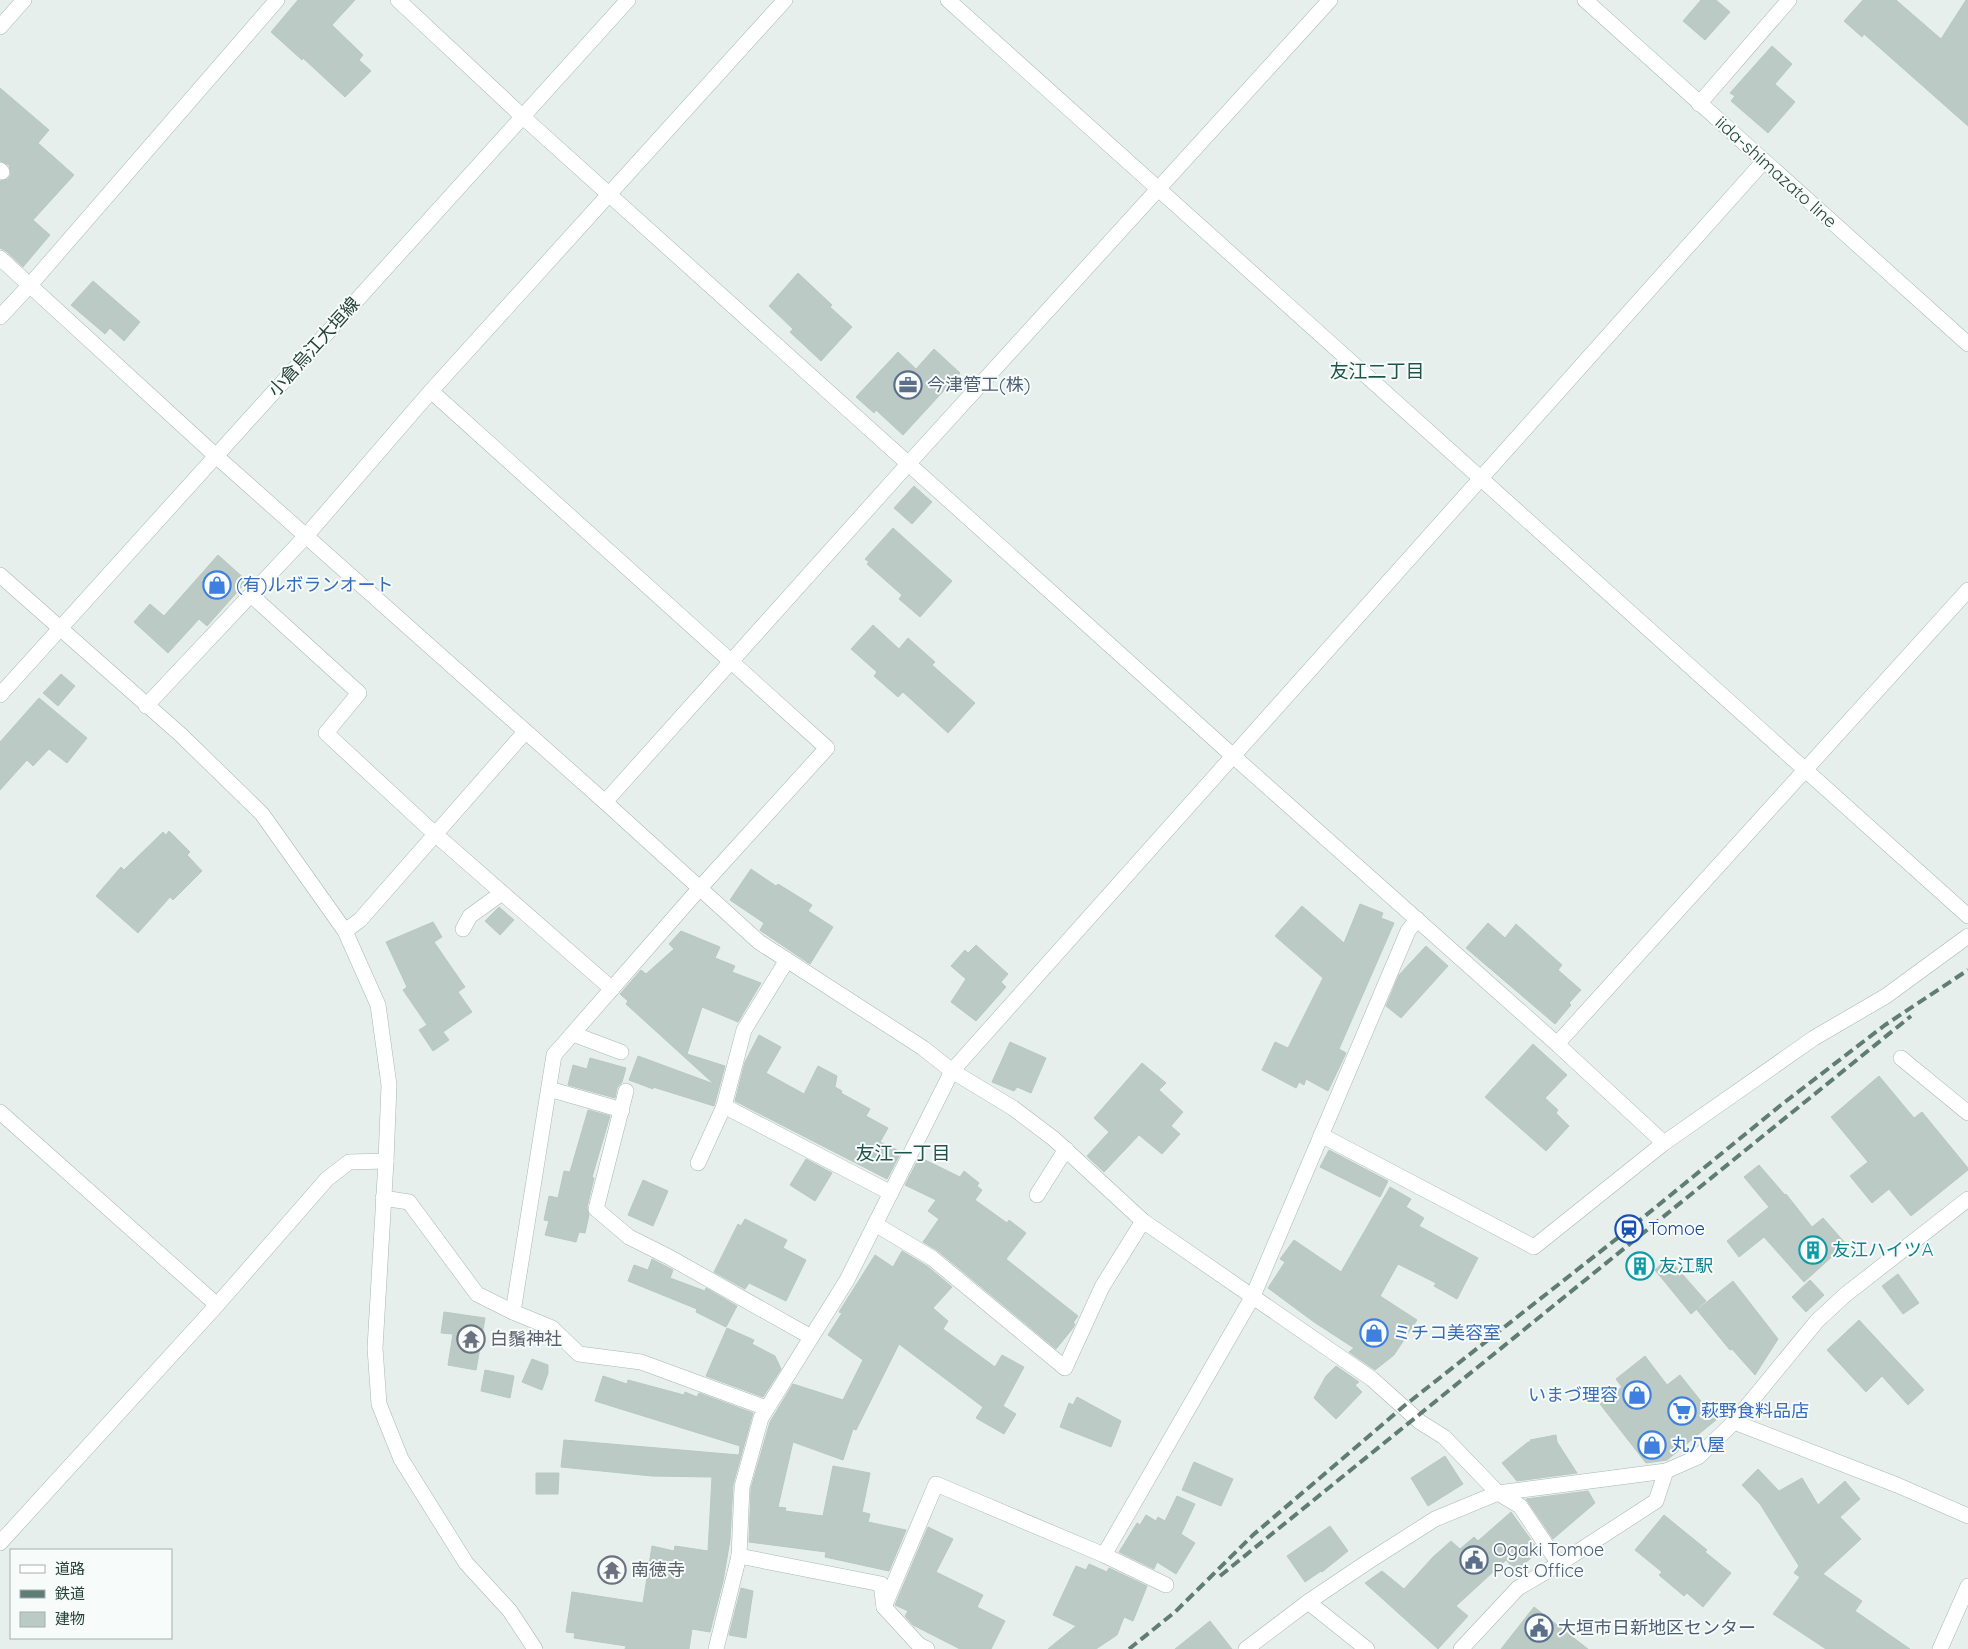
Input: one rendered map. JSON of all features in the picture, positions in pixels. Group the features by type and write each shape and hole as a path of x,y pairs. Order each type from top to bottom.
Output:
{"street":[{"path":"0,26 24,0"},
{"path":"0,317 30,285 277,0"},
{"path":"398,0 523,116 1232,755 1557,1044 1664,1143"},
{"name":"小倉烏江大垣線","path":"0,695 628,0"},
{"path":"146,706 306,536 431,392 785,0"},
{"path":"948,0 1968,916"},
{"path":"606,802 909,463 1330,0"},
{"name":"iida-shimazato line","path":"1585,0 1968,344"},
{"path":"1699,104 1790,0"},
{"path":"716,1649 739,1556 742,1487 761,1418 847,1280 952,1071 1764,161"},
{"path":"0,258 216,456 606,802 759,942 923,1048 952,1071 1013,1108 1066,1149 1143,1221 1372,1379 1420,1422 1444,1437 1498,1493 1520,1506 1558,1564"},
{"path":"431,392 827,748 699,889 554,1055 513,1312"},
{"path":"0,575 181,735 262,814 345,931 378,1004 389,1085 375,1348 379,1404 401,1459 466,1563 510,1612 535,1649"},
{"path":"1557,1044 1968,590"},
{"path":"251,594 359,694 326,733 435,834 612,989"},
{"path":"345,931 360,920 525,732"},
{"path":"462,929 470,916 502,893"},
{"path":"1104,1555 1254,1296 1408,930 1417,919"},
{"path":"1321,1134 1534,1247 1664,1143 1814,1038 1886,996 1968,936"},
{"path":"698,1163 724,1106 744,1030 787,960"},
{"path":"573,1034 621,1052"},
{"path":"1901,1058 1968,1113"},
{"path":"549,1089 622,1110"},
{"path":"626,1091 596,1209 629,1237 669,1257 811,1337"},
{"path":"724,1106 891,1193"},
{"path":"0,1112 217,1305"},
{"path":"1038,1196 1066,1149"},
{"path":"0,1543 217,1305 328,1179 349,1162 386,1161"},
{"path":"383,1198 408,1202 477,1294 513,1312 552,1328 579,1354 640,1362 766,1408"},
{"path":"1246,1649 1308,1602 1435,1519 1498,1493 1666,1471 1698,1457 1734,1422 1817,1321 1845,1295 1968,1199"},
{"path":"875,1224 932,1258 1065,1368 1102,1286 1143,1221"},
{"path":"1734,1422 1897,1485 1968,1516"},
{"path":"1461,1649 1518,1588 1656,1501 1666,1471"},
{"path":"884,1607 936,1484 1104,1555 1166,1585"},
{"path":"739,1556 881,1584 884,1607 919,1645 927,1649"},
{"path":"1940,1649 1968,1586"},
{"path":"1308,1602 1367,1649"}],"building":[{"path":"298,0 355,0 332,25 363,55 359,60 371,71 345,97 303,58 302,60 271,32"},
{"path":"1701,0 1716,0 1730,12 1705,40 1683,21"},
{"path":"1863,0 1896,0 1941,39 1966,0 1968,0 1968,126 1864,34 1862,37 1844,21"},
{"path":"1772,46 1792,64 1775,84 1795,102 1768,133 1731,101 1735,96 1730,93"},
{"path":"0,88 49,130 38,143 74,175 33,220 50,235 23,267 6,251 0,248 0,181 8,179 11,174 9,165 0,161"},
{"path":"798,273 852,327 821,361 790,332 793,329 769,306"},
{"path":"93,281 140,322 124,341 110,328 105,334 71,305"},
{"name":"今津管工(株)","path":"934,349 960,373 903,435 876,410 874,413 856,397 898,352 916,369"},
{"path":"914,486 932,502 912,524 894,508"},
{"path":"893,528 952,581 920,617 899,599 902,595 867,564 869,562 865,559"},
{"path":"218,555 247,581 207,626 199,619 168,653 134,622 150,604 164,616"},
{"path":"873,625 899,649 908,638 935,662 932,665 975,703 948,733 903,692 898,697 874,676 877,672 851,649"},
{"path":"61,674 75,686 58,706 43,693"},
{"path":"39,698 87,738 67,763 49,749 33,766 27,760 0,790 0,742"},
{"path":"169,831 190,852 187,855 202,871 173,900 170,897 138,933 96,896 121,867 124,870 163,832 166,835"},
{"path":"751,869 776,886 778,884 812,905 808,911 833,927 810,964 761,931 764,923 730,900"},
{"path":"1360,904 1383,913 1381,918 1394,923 1339,1049 1346,1053 1328,1091 1306,1079 1304,1085 1299,1082 1296,1088 1262,1070 1275,1042 1288,1048 1323,978 1275,936 1302,906 1344,943"},
{"path":"499,907 514,920 500,935 485,921"},
{"path":"433,922 442,937 434,942 465,987 458,992 472,1012 443,1032 449,1040 433,1051 419,1030 427,1025 403,990 407,987 386,942"},
{"path":"1488,923 1505,938 1516,924 1562,965 1558,970 1581,990 1569,1003 1571,1005 1555,1024 1466,948"},
{"path":"681,931 720,947 715,958 735,966 732,972 761,983 738,1022 702,1007 687,1054 725,1066 714,1106 653,1087 653,1089 629,1080 638,1056 714,1084 626,1004 628,1001 620,994 641,970 646,974 674,949 669,944"},
{"path":"976,945 1008,974 1001,982 1006,987 976,1021 951,1002 966,979 951,966 965,950 968,953"},
{"path":"1426,946 1448,966 1401,1018 1386,1006 1399,975"},
{"path":"759,1035 781,1047 766,1073 804,1094 818,1066 837,1076 835,1087 842,1091 841,1093 870,1109 866,1116 888,1128 880,1142 901,1152 887,1179 735,1101 745,1062"},
{"path":"1010,1042 1046,1058 1031,1093 1017,1087 1014,1091 992,1082"},
{"path":"1533,1044 1567,1075 1545,1098 1558,1110 1556,1113 1569,1126 1546,1151 1485,1097"},
{"path":"590,1058 626,1068 622,1082 617,1088 615,1098 568,1085 573,1065 587,1069"},
{"path":"1142,1063 1166,1083 1159,1090 1183,1112 1171,1126 1180,1134 1162,1154 1139,1135 1104,1172 1087,1156 1109,1132 1094,1118"},
{"path":"1879,1076 1914,1118 1922,1112 1968,1168 1968,1170 1911,1216 1889,1189 1872,1203 1850,1176 1868,1162 1831,1117"},
{"path":"588,1110 610,1116 592,1177 594,1178 587,1207 589,1215 585,1233 579,1232 576,1242 545,1235 549,1221 544,1220 549,1196 558,1198 564,1171 570,1172"},
{"path":"1329,1150 1388,1181 1380,1197 1320,1167"},
{"path":"921,1158 960,1177 964,1171 979,1183 977,1186 982,1190 975,1200 1007,1223 1009,1220 1026,1233 1006,1259 1078,1316 1073,1323 1075,1324 1073,1328 1056,1349 938,1251 923,1242 939,1219 928,1211 936,1200 905,1185 918,1160 920,1161"},
{"path":"806,1159 832,1173 815,1201 790,1185"},
{"path":"1759,1165 1786,1194 1812,1227 1823,1218 1846,1244 1804,1282 1764,1237 1739,1257 1727,1241 1769,1207 1744,1177"},
{"path":"643,1180 668,1191 653,1226 628,1215"},
{"path":"1390,1187 1411,1199 1406,1207 1424,1218 1419,1226 1478,1258 1457,1299 1434,1286 1436,1283 1398,1264 1380,1296 1417,1320 1394,1355 1375,1370 1349,1352 1354,1348 1314,1322 1268,1288 1285,1262 1280,1259 1294,1240 1341,1272"},
{"path":"745,1219 787,1240 783,1248 806,1260 786,1301 749,1283 745,1289 714,1272 738,1224 741,1226"},
{"path":"902,1251 927,1266 952,1287 933,1308 948,1321 943,1329 995,1367 1002,1355 1024,1367 1003,1406 1016,1414 1004,1434 976,1418 983,1407 899,1344 856,1430 853,1429 843,1460 793,1442 778,1507 786,1508 785,1511 823,1516 833,1466 870,1473 862,1512 870,1514 868,1522 906,1530 889,1571 825,1557 826,1552 749,1542 751,1488 770,1422 793,1384 843,1400 863,1360 828,1335 842,1313 839,1312 875,1255 893,1267"},
{"path":"1668,1258 1706,1301 1691,1314 1655,1270"},
{"path":"652,1259 673,1270 670,1278 705,1291 706,1288 737,1306 726,1327 696,1312 697,1309 628,1281 634,1265 648,1270"},
{"path":"1898,1274 1919,1303 1903,1314 1882,1286"},
{"path":"1810,1280 1824,1295 1806,1312 1792,1297"},
{"path":"1733,1281 1778,1339 1755,1375 1732,1349 1730,1350 1697,1310"},
{"path":"444,1312 485,1318 476,1370 448,1365 453,1334 441,1333"},
{"path":"1859,1320 1924,1390 1908,1405 1882,1376 1866,1392 1827,1350"},
{"path":"727,1328 754,1340 752,1344 775,1356 781,1369 763,1397 706,1376"},
{"path":"1645,1356 1667,1385 1680,1375 1716,1420 1667,1460 1646,1463 1600,1404 1622,1387 1616,1379"},
{"path":"532,1359 548,1365 548,1373 542,1390 522,1382"},
{"path":"1336,1366 1359,1382 1355,1385 1362,1392 1336,1419 1314,1398 1326,1376"},
{"name":"白鬚神社","path":"485,1370 514,1376 510,1398 481,1391"},
{"path":"603,1376 627,1384 628,1380 684,1395 685,1392 697,1397 699,1393 753,1413 733,1485 730,1540 723,1581 710,1632 692,1629 689,1649 625,1649 626,1646 574,1638 575,1633 566,1632 572,1592 643,1603 652,1546 674,1551 675,1546 708,1551 712,1477 652,1476 561,1467 564,1440 739,1455 740,1446 595,1401"},
{"path":"1077,1397 1121,1421 1111,1447 1060,1427 1069,1403 1073,1405"},
{"path":"1556,1435 1557,1442 1577,1473 1517,1481 1502,1463 1528,1442 1531,1442 1530,1440"},
{"path":"1445,1456 1463,1484 1428,1506 1411,1478"},
{"path":"1194,1462 1233,1479 1221,1506 1182,1490"},
{"path":"1758,1469 1779,1491 1802,1478 1818,1505 1845,1481 1860,1499 1840,1517 1861,1539 1823,1574 1862,1601 1855,1611 1910,1649 1826,1649 1773,1614 1800,1577 1794,1573 1799,1566 1760,1504 1742,1485"},
{"path":"536,1473 559,1473 558,1494 536,1494"},
{"path":"1588,1491 1595,1503 1553,1539 1526,1499"},
{"path":"1177,1496 1195,1504 1181,1534 1195,1543 1176,1574 1157,1562 1154,1569 1119,1552 1137,1523 1140,1525 1146,1515 1156,1521 1158,1517 1165,1521"},
{"path":"1511,1512 1539,1551 1516,1571 1506,1560 1456,1606 1468,1616 1438,1649 1365,1583 1382,1571 1404,1589 1433,1557 1451,1541 1460,1549 1474,1537 1478,1541"},
{"path":"1664,1515 1707,1550 1705,1552 1731,1573 1703,1607 1687,1593 1684,1596 1659,1575 1662,1572 1635,1550"},
{"path":"1330,1526 1348,1551 1322,1572 1305,1582 1287,1556"},
{"path":"928,1527 953,1539 936,1572 983,1595 977,1607 1005,1621 991,1649 960,1649 913,1625 905,1616 908,1611 895,1605"},
{"path":"1089,1564 1107,1572 1109,1568 1147,1586 1133,1621 1124,1617 1117,1635 1096,1649 1048,1649 1076,1626 1053,1615 1076,1566 1086,1570"},
{"path":"741,1588 753,1591 746,1638 729,1635"},
{"name":"大垣市日新地区センター","path":"1534,1607 1588,1649 1501,1649"},
{"path":"1210,1621 1232,1649 1175,1649"}],"railway":[{"path":"1129,1649 1175,1612 1253,1535 1404,1406 1629,1229 1781,1105 1885,1025 1968,970"},
{"path":"1220,1576 1911,1016"}],"place":[{"name":"今津管工(株)","path":"908,385"},
{"name":"(有)ルボランオート","path":"217,585"},
{"name":"Tomoe","path":"1629,1229"},
{"name":"友江ハイツA","path":"1813,1250"},
{"name":"友江駅","path":"1640,1266"},
{"name":"ミチコ美容室","path":"1374,1333"},
{"name":"白鬚神社","path":"471,1339"},
{"name":"いまづ理容","path":"1637,1395"},
{"name":"萩野食料品店","path":"1682,1411"},
{"name":"丸八屋","path":"1652,1445"},
{"name":"Ogaki Tomoe Post Office","path":"1474,1560"},
{"name":"南徳寺","path":"612,1570"},
{"name":"大垣市日新地区センター","path":"1539,1628"}],"district":[{"name":"友江二丁目","path":"1377,371"},
{"name":"友江一丁目","path":"903,1153"}]}
